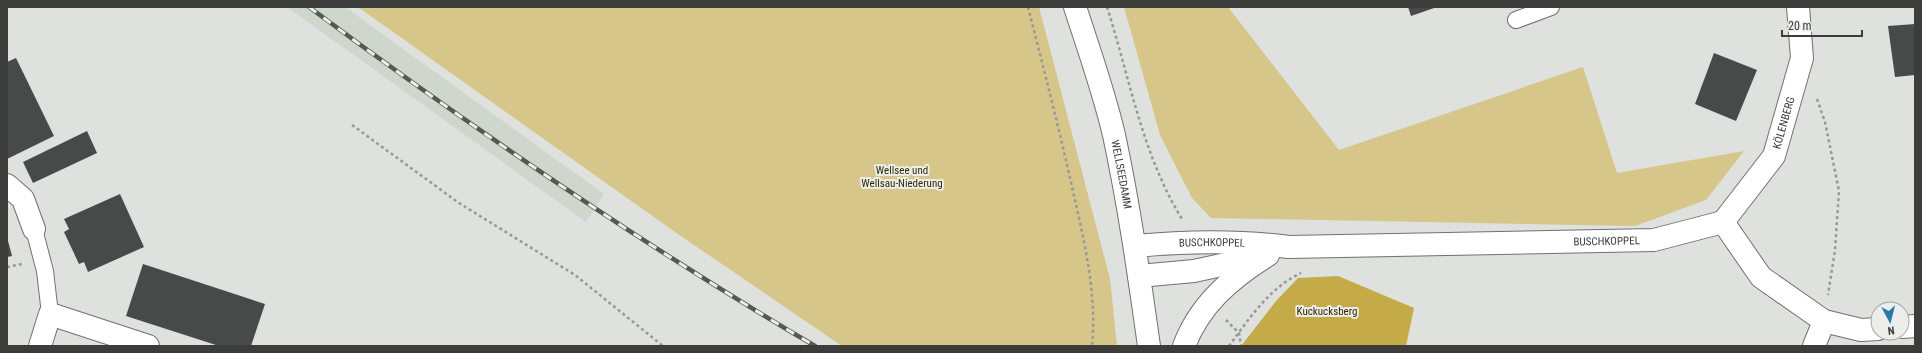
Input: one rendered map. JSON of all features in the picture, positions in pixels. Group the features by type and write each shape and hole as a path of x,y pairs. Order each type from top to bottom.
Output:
{"street":[{"name":"WELLSEEDAMM","path":"1075,7 1104,96 1114,136 1135,246 1149,346"},
{"name":"KÖLENBERG","path":"1723,222 1774,156 1802,58 1798,7"},
{"path":"7,185 24,199 34,229"},
{"name":"BUSCHKOPPEL","path":"1135,246 1190,241 1234,242 1289,247 1654,240 1723,222"},
{"path":"1723,222 1762,277 1824,321 1860,330 1870,329"},
{"name":"BUSCHKOPPEL","path":"1139,276 1194,271 1268,255 1289,247"},
{"path":"1184,346 1198,318 1208,303 1227,283 1243,270 1268,255"},
{"path":"40,346 50,314 148,346"},
{"path":"1814,346 1824,321"}],"lane":[{"path":"1516,20 1551,7"},
{"path":"34,229 45,271 50,314"}],"path":[{"path":"1028,7 1056,114 1085,246 1094,334 1092,346"},
{"path":"1107,7 1145,142 1161,179 1186,224 1190,241"},
{"path":"1814,93 1824,122 1839,192 1835,250 1824,321"},
{"path":"352,125 459,203 575,275 663,346"},
{"path":"1229,346 1273,291 1307,270"},
{"path":"1208,303 1239,333 1241,346"}],"shaded area":[{"path":"287,7 345,7 604,194 586,222"}],"green space":[{"name":"Wellsee und Wellsau-Niederung","path":"358,7 1039,7 1110,279 1117,346 842,346 675,232"},
{"path":"1124,7 1228,7 1339,150 1583,67 1617,173 1744,151 1706,200 1635,226 1211,218 1192,198 1160,135"},
{"name":"Kuckucksberg","path":"1338,276 1414,308 1406,346 1241,346 1276,301 1298,278"}],"building":[{"path":"1408,7 1437,7 1411,16"},
{"path":"1915,24 1915,75 1895,77 1888,26"},
{"path":"1714,53 1757,70 1736,121 1695,104"},
{"path":"16,58 54,136 7,159 7,62"},
{"path":"87,131 97,153 33,183 23,162"},
{"path":"120,194 144,247 88,272 84,262 79,264 64,232 69,229 64,219"},
{"path":"7,237 12,256 7,257"},
{"path":"143,264 265,304 251,346 219,346 126,316"}],"railway":[{"path":"309,7 432,97 558,183 685,267 815,346"}]}
